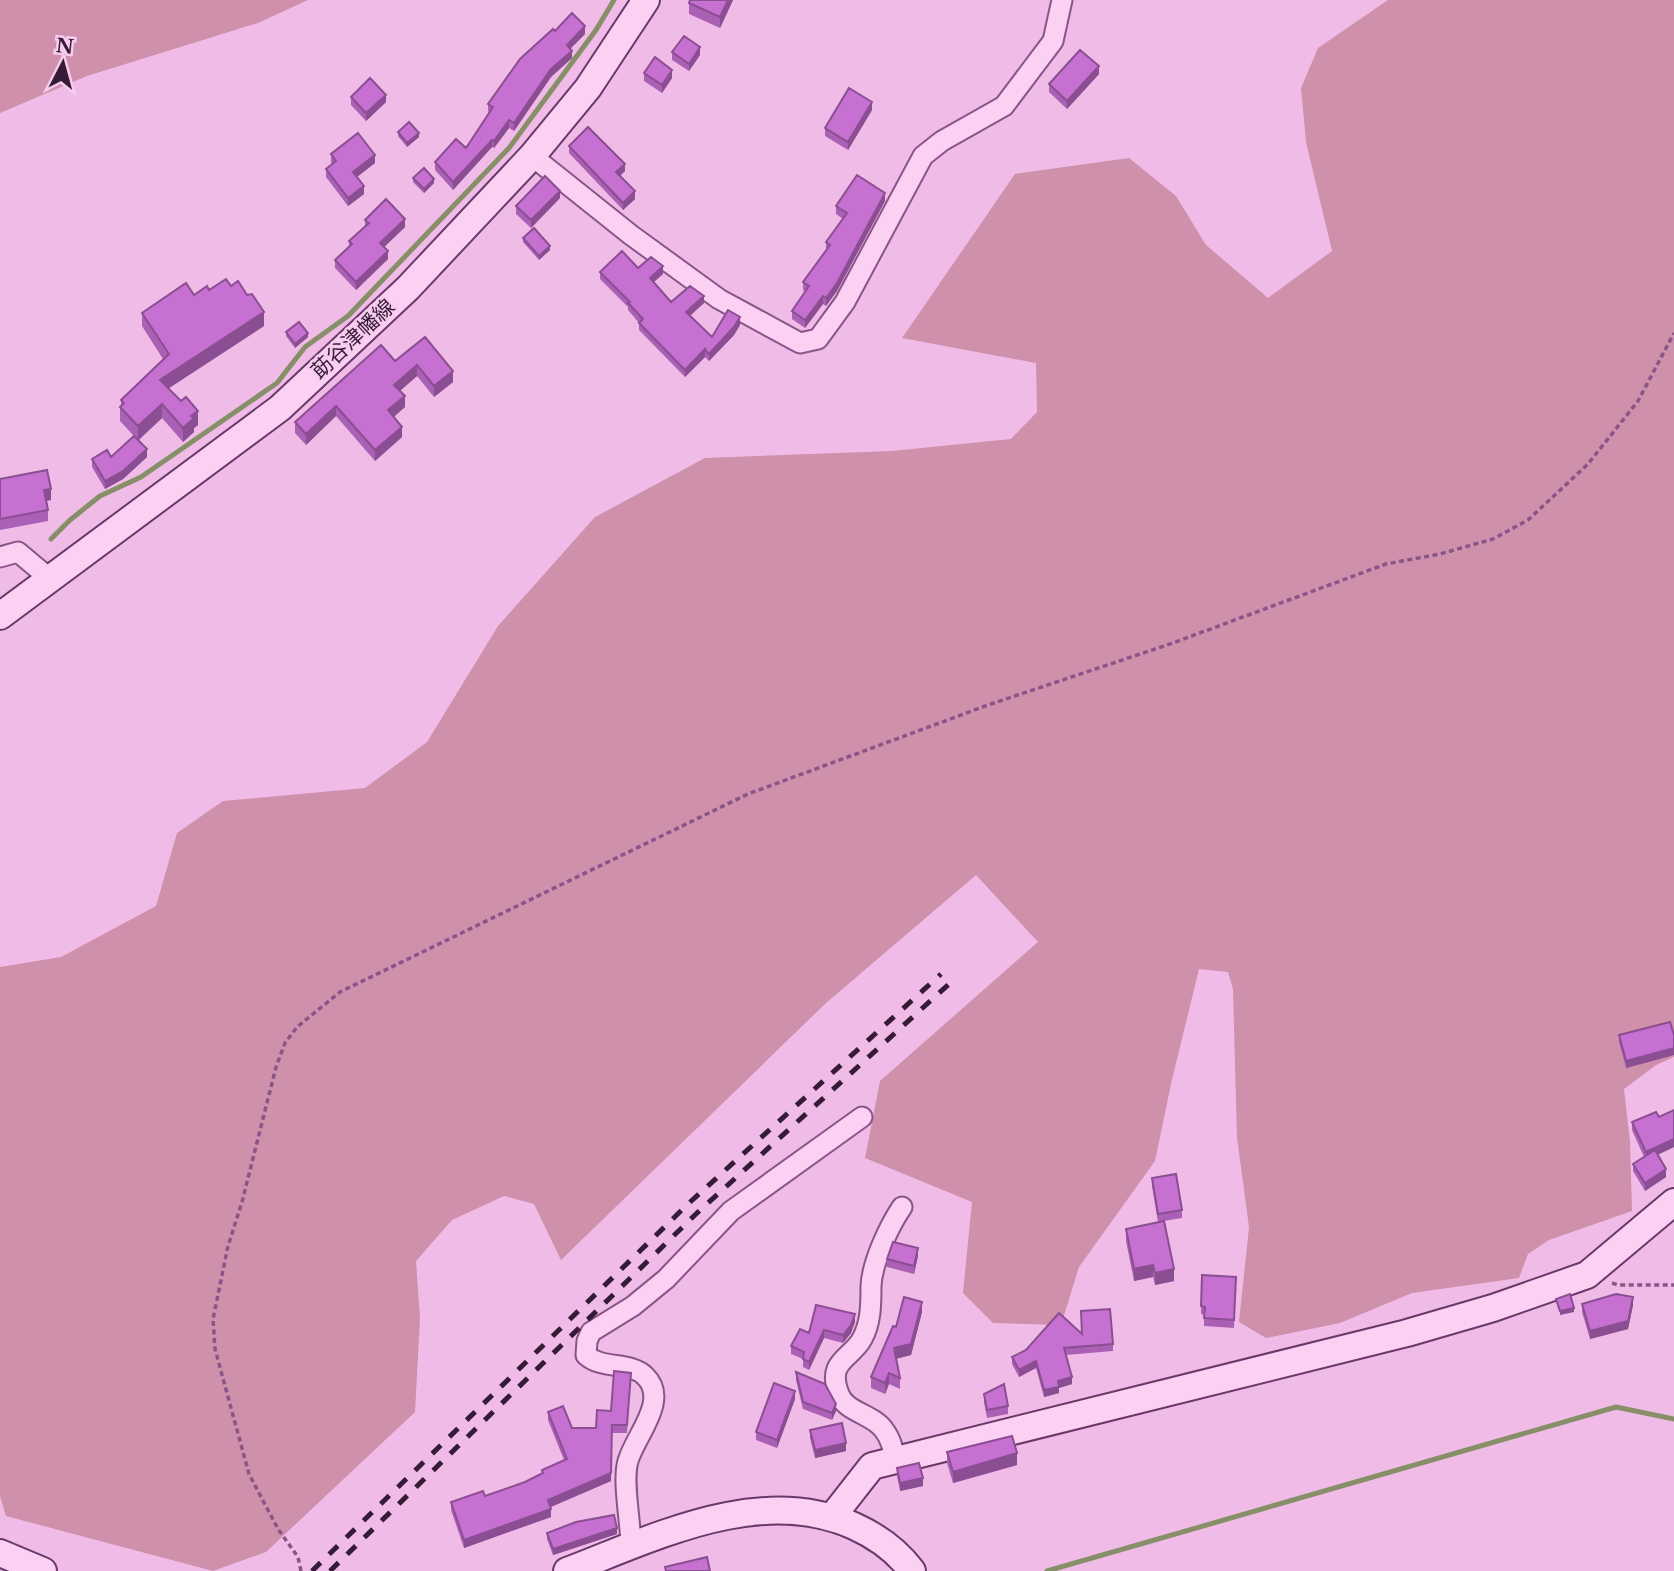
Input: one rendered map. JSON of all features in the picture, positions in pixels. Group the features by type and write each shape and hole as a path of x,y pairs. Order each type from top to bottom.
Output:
{"street":[{"name":"莇谷津幡線","path":"0,616 280,408 408,288 532,156 588,88 646,0"},
{"path":"532,156 631,235 719,299 800,343 818,339 845,302 923,156 942,141 1004,106 1053,41 1062,0"},
{"path":"0,556 18,552 49,578"},
{"path":"631,1547 625,1475 628,1458 653,1405 653,1392 649,1380 642,1372 593,1362 586,1355 587,1341 592,1332 634,1306 666,1279 731,1211 862,1116"},
{"path":"832,1517 872,1466 1407,1333 1493,1308 1587,1275 1674,1202"},
{"path":"895,1460 884,1429 873,1419 844,1402 838,1393 836,1378 838,1366 845,1355 862,1339 870,1314 873,1278 884,1240 889,1225 902,1207"},
{"path":"567,1571 714,1518 754,1511 795,1510 832,1517 868,1533 903,1559 912,1571"},
{"path":"0,1553 43,1571"}],"path":[{"path":"301,1571 298,1557 278,1530 249,1474 215,1349 214,1319 228,1246 243,1202 276,1067 285,1043 297,1027 340,992 748,794 988,705 1170,644 1386,564 1440,554 1493,539 1528,520 1588,464 1638,401 1674,333"},
{"path":"1587,1275 1619,1285 1674,1285"}],"shaded area":[{"path":"0,0 308,0 258,23 87,76 0,113"},
{"path":"1388,0 1674,0 1674,1057 1656,1065 1624,1089 1630,1141 1632,1211 1549,1240 1528,1254 1519,1278 1412,1293 1340,1323 1266,1338 1239,1322 1249,1227 1237,1138 1233,989 1228,972 1199,969 1155,1161 1079,1267 1061,1325 993,1323 963,1293 972,1202 865,1158 880,1081 1038,942 976,875 826,1003 561,1260 534,1204 504,1196 452,1220 416,1261 420,1318 415,1412 266,1552 213,1571 6,1516 0,1496 0,967 61,957 156,906 177,833 223,801 365,788 427,742 498,626 595,517 705,458 892,451 1011,439 1037,412 1036,363 902,338 1015,174 1129,158 1176,196 1206,245 1268,298 1332,251 1306,142 1301,88 1318,48"}],"building":[{"path":"690,0 728,0 720,17 689,3"},
{"path":"572,13 585,26 567,45 572,51 551,69 514,123 509,120 494,141 492,140 453,182 435,162 456,139 466,148 493,107 488,104 520,59 553,29 555,31"},
{"path":"684,36 700,47 689,64 672,52"},
{"path":"1080,50 1099,66 1067,101 1049,84"},
{"path":"655,57 672,70 662,85 644,73"},
{"path":"370,78 386,95 366,113 351,97"},
{"path":"849,88 872,102 848,142 825,128"},
{"path":"409,122 419,133 407,143 398,132"},
{"path":"588,127 625,164 616,172 635,191 623,203 569,146"},
{"path":"358,133 375,155 353,172 364,186 348,198 326,169 336,161 331,154"},
{"path":"424,168 434,179 424,189 413,178"},
{"path":"857,175 885,193 837,283 805,320 792,311 809,286 803,282 830,245 826,242 847,213 836,206"},
{"path":"545,176 560,191 531,220 516,206"},
{"path":"386,199 405,219 380,243 388,251 356,282 335,260 352,244 349,241 369,223 365,220"},
{"path":"534,228 550,246 539,256 523,238"},
{"path":"622,251 638,268 651,257 663,266 650,278 671,302 690,286 704,296 686,312 712,337 728,310 740,317 734,327 709,354 706,348 685,370 639,323 643,319 628,303 630,302 600,272"},
{"path":"226,279 231,286 238,281 247,295 252,294 264,312 160,380 181,401 186,397 198,411 183,428 162,404 138,426 120,407 124,403 121,400 169,354 142,313 186,283 194,295 207,286 209,290"},
{"path":"299,322 308,333 295,344 286,332"},
{"path":"425,337 453,371 434,386 417,365 394,385 405,396 388,410 402,427 375,450 336,406 306,434 295,422 381,345 395,361"},
{"path":"134,436 147,449 123,471 105,481 92,459 107,450 111,457"},
{"path":"47,470 51,489 44,490 48,510 0,519 0,479"},
{"path":"1670,1022 1674,1048 1626,1061 1619,1035"},
{"path":"1674,1110 1674,1139 1646,1152 1632,1122 1656,1112 1659,1117"},
{"path":"1655,1150 1666,1169 1645,1183 1633,1164"},
{"path":"1176,1174 1182,1210 1158,1214 1152,1178"},
{"path":"1164,1221 1174,1269 1155,1273 1153,1265 1134,1269 1126,1229"},
{"path":"893,1242 918,1248 914,1266 887,1259"},
{"path":"1202,1275 1236,1277 1234,1320 1204,1318 1205,1307 1201,1306"},
{"path":"1570,1294 1574,1308 1560,1311 1556,1299"},
{"path":"1616,1294 1633,1297 1628,1321 1590,1331 1582,1304"},
{"path":"904,1297 922,1302 911,1344 894,1348 900,1378 889,1373 885,1383 871,1377 893,1326 896,1327"},
{"path":"816,1305 855,1314 843,1335 824,1330 809,1362 803,1359 804,1352 791,1346 800,1329 809,1333"},
{"path":"1110,1309 1113,1344 1064,1348 1072,1377 1058,1381 1059,1387 1044,1390 1036,1361 1019,1370 1012,1357 1026,1350 1059,1313 1082,1334 1081,1311"},
{"path":"614,1371 631,1373 627,1425 612,1425 611,1473 548,1500 551,1509 464,1540 451,1502 483,1491 485,1496 525,1482 543,1473 542,1470 567,1459 548,1412 563,1406 572,1428 596,1428 597,1410 611,1411"},
{"path":"796,1372 825,1384 836,1404 832,1413 803,1402"},
{"path":"774,1383 795,1391 777,1440 756,1432"},
{"path":"1004,1384 1008,1406 987,1410 984,1394"},
{"path":"842,1423 846,1443 815,1450 810,1430"},
{"path":"1012,1436 1017,1453 953,1472 947,1452"},
{"path":"919,1463 923,1478 900,1483 897,1468"},
{"path":"614,1515 617,1528 553,1549 547,1533 576,1522"},
{"path":"707,1557 710,1571 666,1571 665,1567"}],"waterway":[{"path":"51,539 100,496 141,477 277,383 305,347 348,316 509,148 596,30 614,0"},
{"path":"1047,1571 1616,1407 1674,1419"}],"railway":[{"path":"312,1571 688,1204 941,974"},
{"path":"330,1571 697,1213 949,984"}]}
